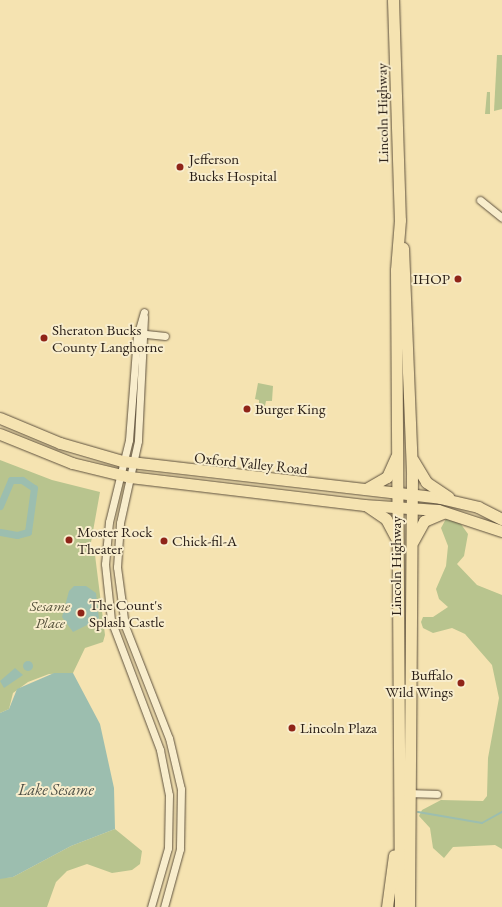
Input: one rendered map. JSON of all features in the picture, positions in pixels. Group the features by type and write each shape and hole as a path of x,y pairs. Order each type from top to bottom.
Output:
{"main road":[{"name":"Lincoln Highway","path":"393,0 400,226 406,270 412,495 409,793 404,812 400,907"},
{"name":"Lincoln Highway","path":"400,226 396,270 399,545 404,812 409,907"},
{"name":"Oxford Valley Road","path":"0,418 60,443 128,462 454,500 491,512 502,519"},
{"name":"Oxford Valley Road","path":"0,434 72,463 130,478 364,505 399,506 451,512 502,531"},
{"path":"363,490 387,477 399,444"},
{"path":"411,455 426,482 454,500"},
{"path":"364,505 386,519 399,545"},
{"path":"411,545 419,527 430,516 451,512"},
{"path":"491,512 502,514"},
{"path":"387,907 404,812"}],"street":[{"path":"480,200 502,218"},
{"path":"151,907 168,848 169,795 160,750 118,643 109,605 105,556 119,475 128,462 138,441 146,334 144,312 137,336 129,440 128,462 130,478 118,544 122,615 174,753 181,788 180,849 164,907"},
{"path":"146,334 165,336"},
{"path":"409,793 437,794"}],"green space":[{"path":"497,55 502,55 502,109 494,111"},
{"path":"487,92 490,92 490,114 485,114"},
{"path":"258,383 273,386 272,401 266,401 265,406 259,405 259,400 255,399"},
{"name":"Sesame Place","path":"0,460 52,480 100,492 90,548 95,555 105,635 103,642 85,648 73,673 49,674 28,682 13,693 9,709 0,713"},
{"path":"447,517 458,520 468,534 464,556 457,564 477,585 502,595 502,849 495,845 453,847 444,858 433,848 430,828 419,816 422,810 441,800 483,801 487,796 488,758 499,698 492,665 465,634 452,628 433,633 423,628 421,622 423,617 433,617 448,607 439,599 436,589 446,566 448,546 441,528"},
{"path":"115,829 142,851 140,864 132,870 112,873 87,864 67,871 56,882 47,907 0,907 0,878 13,877 71,846"}],"water":[{"name":"The Count's Splash Castle","path":"74,586 86,586 96,593 99,619 73,632 62,617 69,591"},
{"path":"28,661 33,666 28,671 23,666"},
{"path":"15,668 23,675 4,688 0,681"},
{"name":"Lake Sesame","path":"54,673 73,673 100,724 114,788 115,829 71,846 13,877 0,879 0,713 9,709 17,689"}],"waterway":[{"path":"0,506 11,480 22,480 34,488 28,532 17,535 0,532"},
{"path":"418,812 482,823 502,812"}],"place":[{"name":"Jefferson Bucks Hospital","path":"180,167"},
{"name":"IHOP","path":"458,279"},
{"name":"Sheraton Bucks County Langhorne","path":"44,338"},
{"name":"Burger King","path":"247,409"},
{"name":"Moster Rock Theater","path":"69,540"},
{"name":"Chick-fil-A","path":"164,541"},
{"name":"The Count's Splash Castle","path":"81,613"},
{"name":"Buffalo Wild Wings","path":"461,683"},
{"name":"Lincoln Plaza","path":"292,728"}]}
